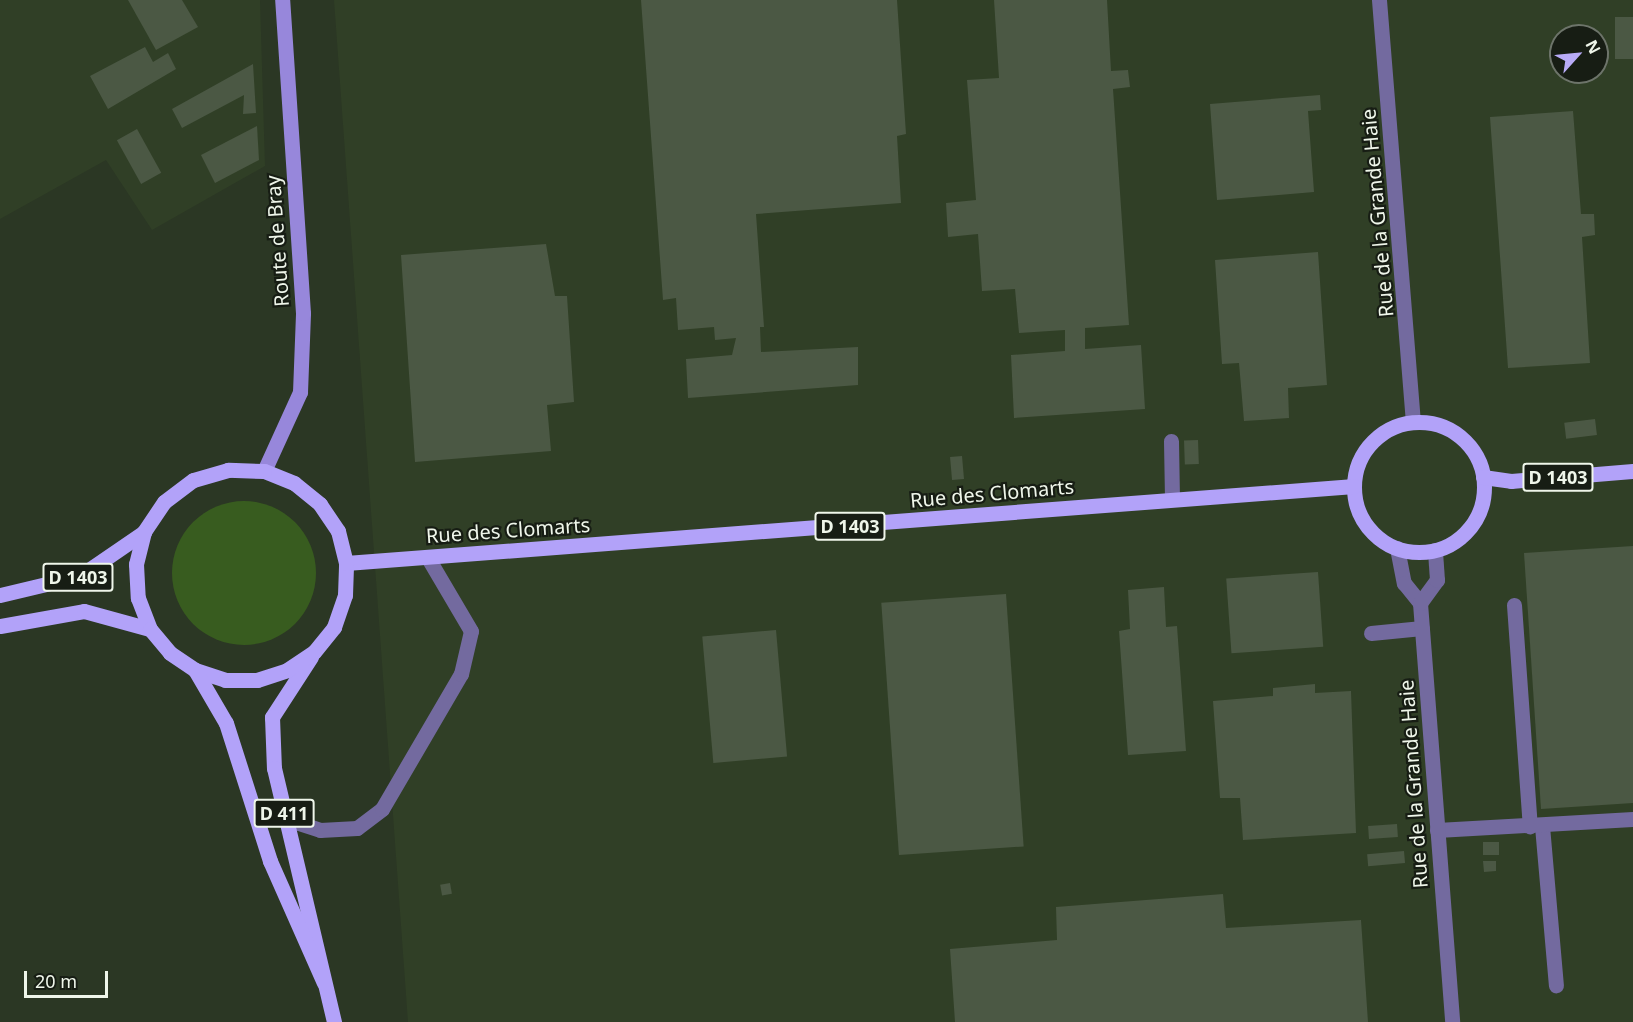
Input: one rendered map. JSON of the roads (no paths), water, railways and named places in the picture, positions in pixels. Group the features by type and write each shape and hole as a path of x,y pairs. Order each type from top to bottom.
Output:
{"main road":[{"name":"Route de Bray","path":"264,471 300,392 303,313 282,0"},
{"path":"1413,422 1432,423 1458,436 1478,458 1483,477 1478,515 1453,543 1435,550 1397,548 1365,524 1354,486 1357,468 1371,444 1394,427 1413,422"},
{"path":"228,470 264,471 294,483 320,504 338,531 346,563 341,606 334,627 314,652 287,670 257,680 225,680 195,670 170,653 150,629 138,598 136,564 144,532 164,502 193,480 228,470"},
{"name":"D 1403","path":"1483,477 1511,481 1633,471"},
{"name":"Rue des Clomarts","path":"346,563 1354,486"},
{"name":"D 1403","path":"0,595 80,576 144,532"},
{"name":"D 1403","path":"0,626 84,611 150,629"},
{"name":"D 411","path":"314,652 272,717 274,768 334,1022"},
{"name":"D 411","path":"195,670 226,723 270,861 324,983"}],"street":[{"name":"Rue de la Grande Haie","path":"1379,0 1413,422"},
{"path":"1171,441 1172,499"},
{"name":"Rue de la Grande Haie","path":"1397,548 1404,582 1420,603 1452,1022"},
{"path":"1420,603 1437,580 1435,550"},
{"path":"282,806 299,823 320,830 357,828 382,809 461,674 471,631 428,558"},
{"path":"1514,605 1536,826 1556,985"},
{"path":"1371,633 1422,628"},
{"path":"1437,830 1633,819"}]}
